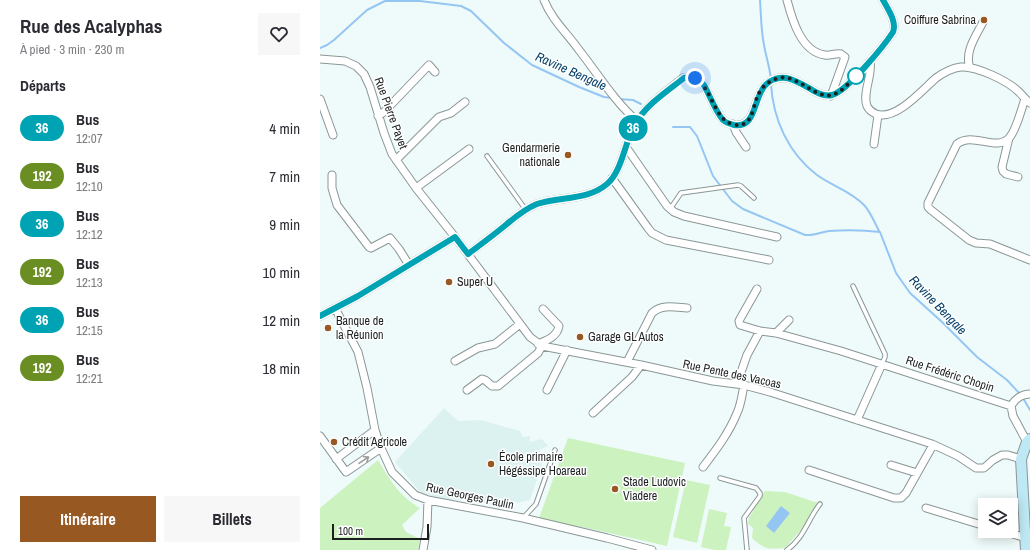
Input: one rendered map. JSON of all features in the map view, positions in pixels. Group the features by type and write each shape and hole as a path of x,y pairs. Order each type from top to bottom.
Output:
{"main road":[{"path":"1026,550 1021,459 1028,441"}],"street":[{"path":"544,0 548,10 560,27 578,48 619,104 637,121"},
{"path":"787,0 797,31 810,47 822,54 841,54 845,57 831,96"},
{"path":"540,345 530,338 468,254 536,204 577,198 607,184 612,178 626,147 629,136 642,113 652,103 684,78 690,77 700,81 704,85 724,120 739,125 750,119 758,95 764,87 773,80 784,77 794,80 816,92 831,96 840,91 870,61 895,28 883,0"},
{"path":"970,68 967,61 969,51 983,22"},
{"name":"Rue Pierre Payet","path":"320,59 345,61 360,70 368,80 378,116 396,160 468,254"},
{"path":"870,61 871,71 866,104 869,110 878,115 891,114 906,105 937,78 951,70 961,67 979,70 1001,80 1019,92 1028,101 1009,138 1002,167 1006,174 1018,177"},
{"path":"378,116 384,112 429,65 435,72"},
{"path":"320,99 333,135"},
{"path":"396,160 439,117 451,113 465,102"},
{"path":"874,144 878,115"},
{"path":"733,124 746,146"},
{"path":"1009,138 1003,142 997,143 969,139 961,141 954,148 929,201 928,207 969,240 976,243 990,244 1030,260"},
{"path":"626,147 660,196 674,212 684,216 777,237"},
{"path":"416,188 469,149"},
{"path":"332,175 332,188 337,205 369,247 371,248 390,238 409,264"},
{"path":"612,178 648,228 658,236 666,240 769,260"},
{"path":"320,316 358,296 455,237"},
{"name":"Rue Frédéric Chopin","path":"757,289 739,321 740,325 760,331 776,333 841,351 1012,404"},
{"path":"627,362 652,313 658,308 664,306 686,308"},
{"name":"Rue Georges Paulin","path":"335,308 358,352 375,430 381,448 392,472 415,495 428,500 524,518 652,550"},
{"path":"467,390 482,379 492,386 498,386 538,353 540,345 554,336 558,326 543,308"},
{"path":"776,333 790,320"},
{"path":"455,361 478,348 495,344 520,324"},
{"path":"703,467 726,435 738,412 741,385 747,355 760,331"},
{"name":"Rue Pente des Vacoas","path":"540,345 770,392 933,445 958,456 976,468 984,468 993,460 1002,455 1008,455 1021,459"},
{"path":"547,390 567,350"},
{"path":"857,420 882,364"},
{"path":"593,413 632,377 641,365"},
{"path":"1028,394 1021,396 1012,404 1013,416 1028,441"},
{"path":"336,458 375,430"},
{"path":"320,436 346,472 381,448"},
{"path":"809,470 894,498 901,498 906,494 933,445"},
{"path":"892,465 917,473"},
{"path":"423,550 427,527 428,500"},
{"path":"926,508 978,524"},
{"path":"1018,536 1026,538"}],"lane":[{"path":"487,156 526,210"},
{"path":"670,209 679,194 683,192 738,185 754,198"},
{"path":"853,286 885,355 882,364"},
{"path":"524,518 536,504 554,450"},
{"path":"720,478 756,488 760,493 760,496 744,518 747,550"},
{"path":"787,550 797,542 820,504"}],"shaded area":[{"path":"444,408 458,421 481,420 520,431 523,437 530,436 530,442 542,439 548,446 539,450 544,458 530,500 517,503 515,501 510,508 468,500 448,500 421,493 395,462"}],"green space":[{"name":"Stade Ludovic Viadere","path":"568,438 685,463 667,546 582,527 582,529 539,518"},
{"path":"378,460 391,481 401,493 420,508 402,525 406,532 420,539 418,550 320,550 320,508"},
{"path":"686,480 710,485 697,543 673,537"},
{"path":"765,491 785,492 818,503 810,514 808,522 785,548 774,549 763,547 752,538 753,528 748,524 749,517 753,512 753,507"},
{"path":"709,509 727,513 724,526 731,527 726,550 715,550 701,547"}],"water":[{"path":"781,506 790,513 774,533 766,526"}],"waterway":[{"path":"760,0 763,39 771,80"},
{"name":"Ravine Bengale","path":"320,48 334,40 367,10 385,1 420,1 461,6 471,11 504,43 532,65 579,87 604,97 612,98"},
{"path":"771,84 775,110 790,146 817,175 859,200 868,210 879,231"},
{"name":"Ravine Bengale","path":"618,99 633,100 641,104"},
{"name":"Ravine Bengale","path":"673,127 690,127 697,136 713,176 732,201 743,209 805,235 835,231 880,232 896,273 910,293 977,357 1007,380 1020,394"},
{"name":"Ravine Bengale","path":"1023,398 1030,410"}],"bus line":[{"name":"36","path":"320,316 358,296 455,237 468,254 523,212 536,204 577,198 607,184 619,165 629,136 642,113 652,103 684,78 690,77 700,81 704,85 724,120 731,124 739,125 750,119 758,95 764,87 773,80 784,77 794,80 816,92 831,96 840,91 870,61 895,28 883,0"}],"place":[{"name":"Coiffure Sabrina","path":"984,20"},
{"name":"Gendarmerie nationale","path":"568,155"},
{"name":"Super U","path":"449,282"},
{"name":"Banque de la Réunion","path":"328,328"},
{"name":"Garage GL Autos","path":"580,337"},
{"name":"Crédit Agricole","path":"334,442"},
{"name":"École primaire Hégéssipe Hoareau","path":"491,464"},
{"name":"Stade Ludovic Viadere","path":"615,489"}],"route":[{"path":"695,78 704,85 724,120 731,124 739,125 750,119 758,95 764,87 773,80 784,77 794,80 816,92 831,96 840,91 856,76"}]}
